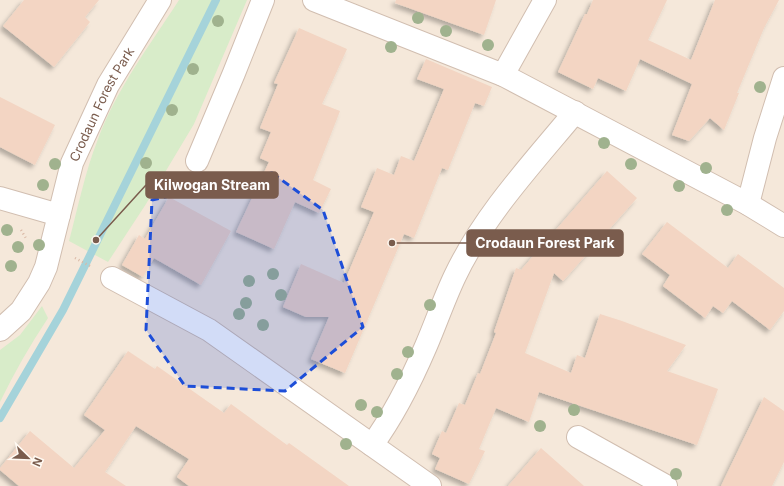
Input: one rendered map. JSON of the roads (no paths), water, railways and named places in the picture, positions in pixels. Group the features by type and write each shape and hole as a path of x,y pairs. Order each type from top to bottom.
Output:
{"street":[{"name":"Crodaun Forest Park","path":"0,330 21,310 39,283 46,267 72,163 87,127 108,85 160,0"},
{"path":"197,161 263,0"},
{"path":"314,0 503,75 748,204 784,226"},
{"path":"503,75 545,0"},
{"path":"748,204 764,138 784,78"},
{"path":"372,445 384,429 399,403 422,355 455,275 478,233 518,181 575,112"},
{"path":"0,198 59,215"},
{"path":"112,278 209,330 430,486"},
{"path":"578,437 666,486"}],"waterway":[{"path":"0,418 63,310 216,0"}],"place":[{"name":"Kilwogan Stream","path":"96,240"},
{"name":"Crodaun Forest Park","path":"392,243"}]}
